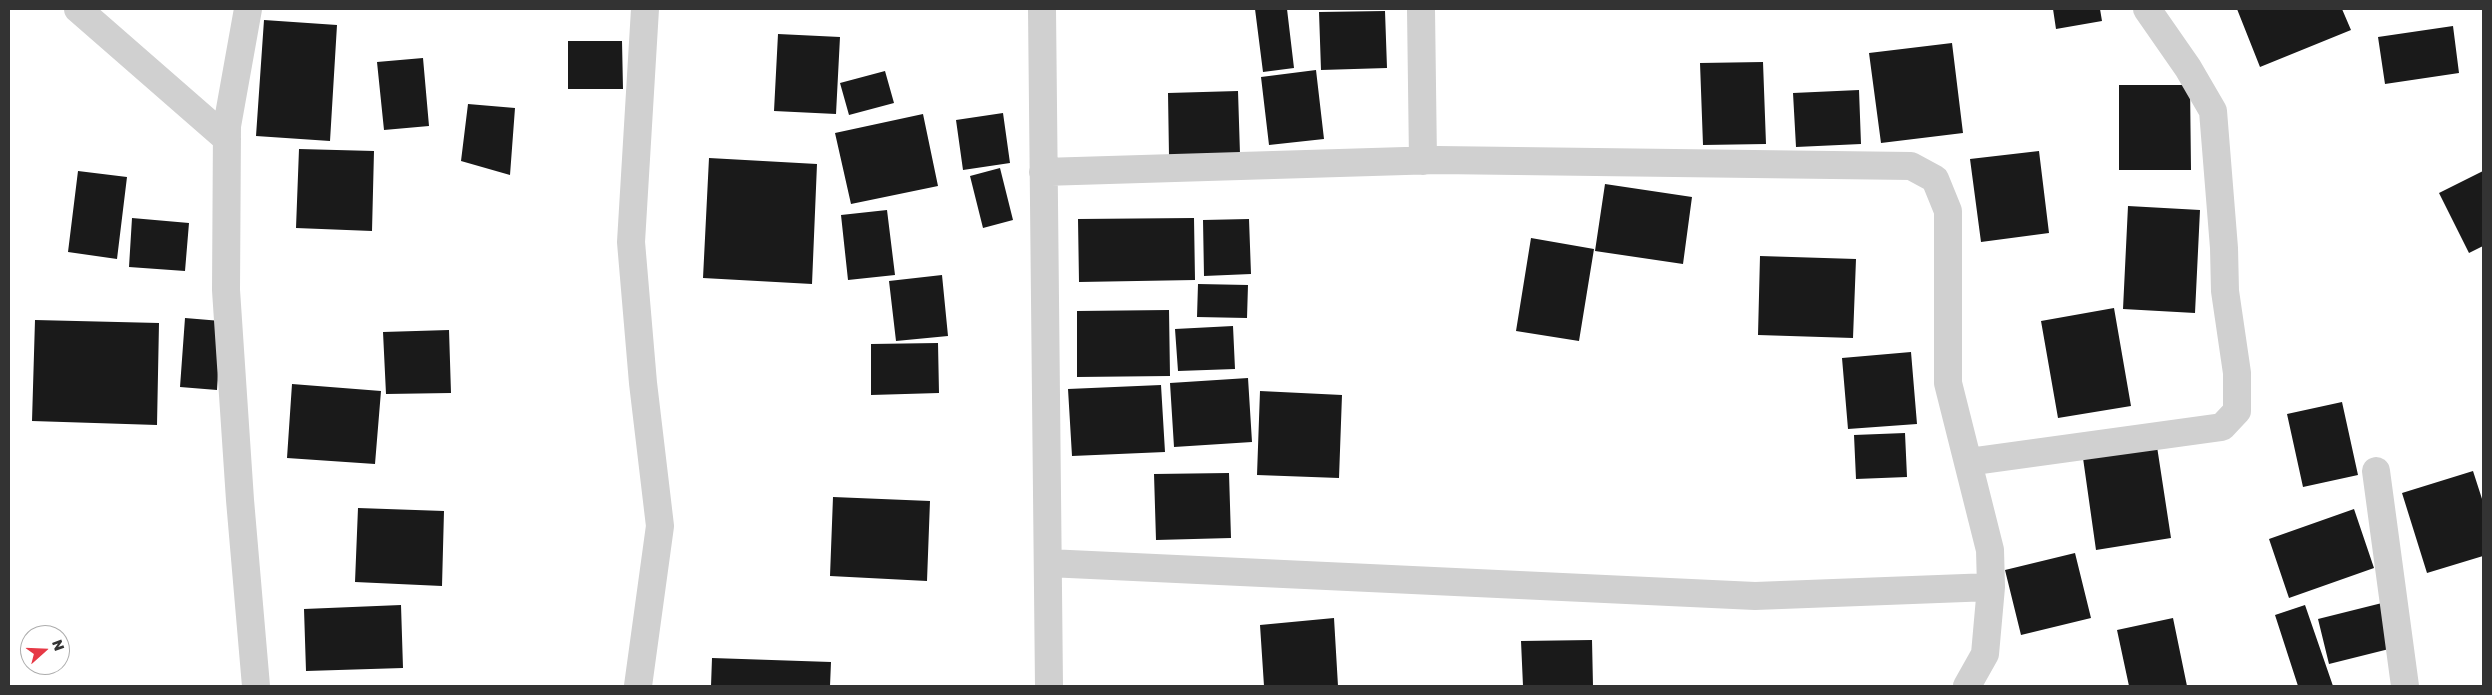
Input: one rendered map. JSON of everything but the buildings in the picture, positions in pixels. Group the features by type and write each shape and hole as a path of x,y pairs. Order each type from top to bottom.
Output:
{"street":[{"path":"78,9 226,139"},
{"path":"248,9 226,139 226,290 240,500 256,686"},
{"path":"638,686 660,526 643,383 631,242 645,9"},
{"path":"1042,9 1049,686"},
{"path":"1421,9 1423,161"},
{"path":"1968,462 2222,427 2237,411 2236,372 2225,291 2224,248 2213,111 2188,68 2147,9"},
{"path":"1044,172 1423,161 1911,166 1935,179 1948,211 1948,383 1990,550 1991,586 1985,654 1967,686"},
{"path":"2376,471 2405,686"},
{"path":"1048,563 1755,596 1991,586"}]}
